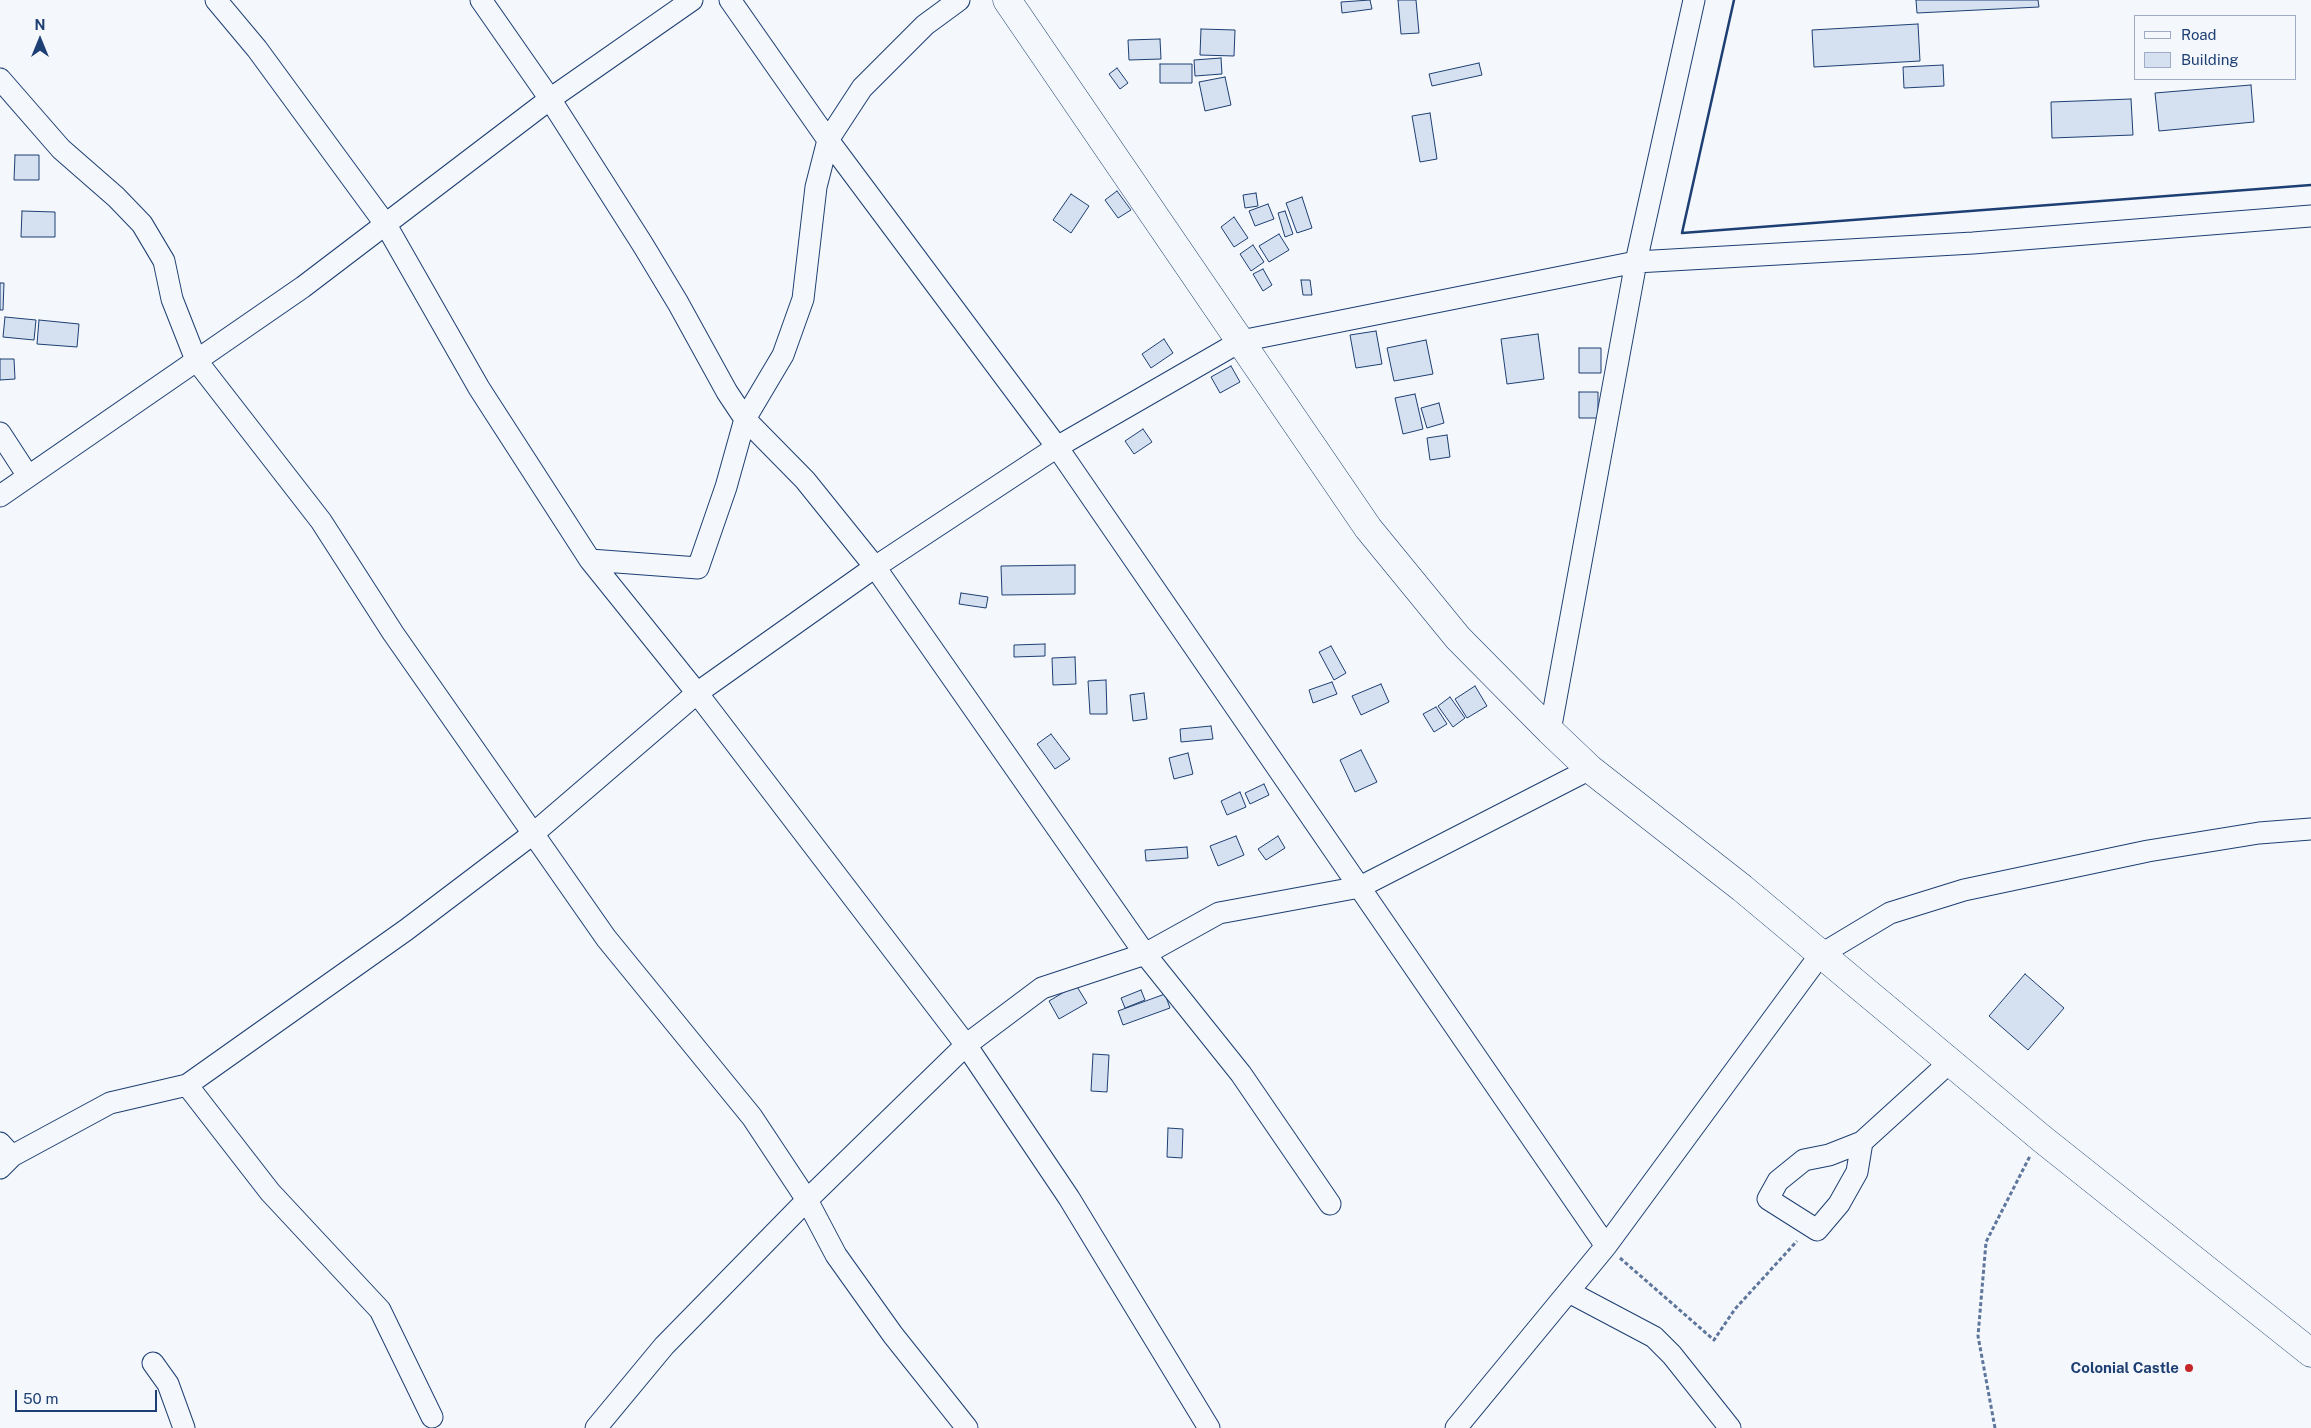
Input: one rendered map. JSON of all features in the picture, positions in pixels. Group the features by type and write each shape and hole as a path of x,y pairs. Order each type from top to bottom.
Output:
{"highway":[{"path":"1007,0 1242,341 1368,528 1458,638 1590,769 1742,888 2041,1138 2311,1354"}],"street":[{"path":"216,0 257,49 386,225 479,388 590,560 697,693 966,1044 1069,1198 1208,1428"},
{"path":"481,0 550,98 668,287 727,392 745,419 805,480 875,567 1145,954 1241,1074 1330,1204"},
{"path":"0,496 303,287 550,98 692,0"},
{"path":"730,0 828,140 1057,447 1606,1246"},
{"path":"590,560 698,568 726,487 745,419 783,355 803,299 816,187 828,140 862,88 925,25 959,0"},
{"path":"1550,731 1636,262 1694,0"},
{"path":"0,80 61,148 116,197 142,224 164,261 172,299 196,360 321,521 393,632 606,938 752,1117 807,1200 841,1263 893,1335 967,1428"},
{"path":"4,1155 110,1103 187,1085 406,930 534,833 697,693 875,567 1057,447 1242,341 1636,262 1973,243 2311,216"},
{"path":"0,433 28,476"},
{"path":"596,1428 664,1346 807,1200 966,1044 1042,988 1145,954 1219,913 1360,888 1590,769"},
{"path":"1456,1428 1606,1246 1820,955 1890,913 1964,890 2148,851 2259,833 2311,829"},
{"path":"1862,1142 1857,1172 1840,1204 1817,1230 1768,1199 1778,1181 1804,1160 1829,1155 1862,1142 1950,1062"},
{"path":"187,1085 270,1192 380,1310 432,1417"},
{"path":"1569,1292 1654,1338 1672,1355 1730,1428"},
{"path":"153,1363 168,1384 184,1428"}],"path":[{"path":"1995,1428 1978,1336 1986,1242 2041,1138"},
{"path":"1606,1246 1714,1340 1735,1309 1797,1241 1817,1230"}],"building":[{"path":"1370,0 1372,9 1342,13 1341,2"},
{"path":"1398,0 1416,0 1419,33 1401,34"},
{"path":"1916,0 2038,0 2039,7 1917,13"},
{"path":"1918,24 1920,61 1814,67 1812,30"},
{"path":"1201,29 1235,30 1234,56 1200,55"},
{"path":"1160,39 1161,59 1129,60 1128,40"},
{"path":"1221,58 1222,74 1195,76 1194,60"},
{"path":"1479,63 1482,75 1432,86 1429,74"},
{"path":"1160,64 1192,64 1192,83 1160,83"},
{"path":"1943,65 1944,86 1904,88 1903,67"},
{"path":"1117,68 1128,83 1120,89 1109,74"},
{"path":"1225,77 1231,105 1205,111 1199,82"},
{"path":"2251,85 2254,122 2159,131 2155,93"},
{"path":"2131,99 2133,135 2052,138 2051,102"},
{"path":"1430,113 1437,159 1420,162 1412,116"},
{"path":"15,155 39,155 39,180 14,180"},
{"path":"1117,191 1131,210 1118,218 1105,200"},
{"path":"1256,193 1258,206 1245,208 1243,195"},
{"path":"1071,194 1089,206 1071,233 1053,220"},
{"path":"1302,197 1312,228 1297,233 1286,203"},
{"path":"1268,204 1274,219 1255,226 1249,211"},
{"path":"22,211 55,212 55,237 21,237"},
{"path":"1285,211 1293,234 1285,237 1278,213"},
{"path":"1234,217 1248,238 1234,247 1221,227"},
{"path":"1279,234 1289,250 1269,262 1259,246"},
{"path":"1253,245 1264,262 1251,271 1240,254"},
{"path":"1263,269 1272,285 1263,291 1253,274"},
{"path":"1301,280 1310,280 1312,295 1303,295"},
{"path":"0,283 4,283 3,310 0,310"},
{"path":"5,317 36,320 34,340 3,337"},
{"path":"39,320 79,324 77,347 37,344"},
{"path":"1376,331 1382,364 1356,368 1350,335"},
{"path":"1538,334 1544,379 1507,384 1501,339"},
{"path":"1164,339 1173,353 1151,368 1142,354"},
{"path":"1426,340 1433,374 1394,381 1387,348"},
{"path":"1579,348 1601,348 1601,373 1579,373"},
{"path":"0,359 14,359 15,379 0,380"},
{"path":"1231,366 1240,382 1220,393 1211,377"},
{"path":"1579,392 1598,392 1598,418 1579,418"},
{"path":"1415,394 1423,429 1403,434 1395,398"},
{"path":"1439,403 1444,423 1427,428 1421,408"},
{"path":"1143,429 1152,442 1134,454 1125,441"},
{"path":"1447,435 1450,457 1430,460 1427,438"},
{"path":"1075,565 1075,594 1002,595 1001,566"},
{"path":"961,593 988,597 986,608 959,604"},
{"path":"1045,644 1045,656 1014,657 1014,645"},
{"path":"1331,646 1346,673 1334,680 1319,652"},
{"path":"1075,657 1076,684 1053,685 1052,658"},
{"path":"1106,680 1107,714 1090,714 1088,681"},
{"path":"1332,682 1337,694 1313,703 1309,690"},
{"path":"1381,684 1389,702 1361,715 1352,696"},
{"path":"1475,686 1487,706 1467,718 1455,699"},
{"path":"1144,693 1147,719 1133,721 1130,695"},
{"path":"1450,697 1465,718 1453,727 1438,706"},
{"path":"1436,707 1447,724 1434,732 1423,714"},
{"path":"1211,726 1213,739 1181,742 1180,729"},
{"path":"1051,734 1070,759 1055,769 1037,744"},
{"path":"1361,750 1377,782 1355,792 1340,760"},
{"path":"1188,753 1193,774 1174,779 1169,758"},
{"path":"1264,784 1269,795 1250,804 1245,793"},
{"path":"1240,792 1246,807 1227,815 1221,801"},
{"path":"1236,836 1244,855 1218,866 1210,846"},
{"path":"1278,836 1285,848 1266,860 1258,849"},
{"path":"1187,847 1188,858 1146,861 1145,850"},
{"path":"2025,974 2064,1008 2028,1050 1989,1016"},
{"path":"1076,985 1087,1003 1059,1019 1049,1001"},
{"path":"1141,990 1145,1000 1125,1008 1121,998"},
{"path":"1165,994 1170,1008 1123,1025 1118,1011"},
{"path":"1093,1054 1109,1055 1107,1092 1091,1091"},
{"path":"1168,1128 1183,1129 1182,1158 1167,1157"}],"wall":[{"path":"1734,0 1682,233 2311,185"}],"place":[{"name":"Colonial Castle","path":"2189,1368"}]}
